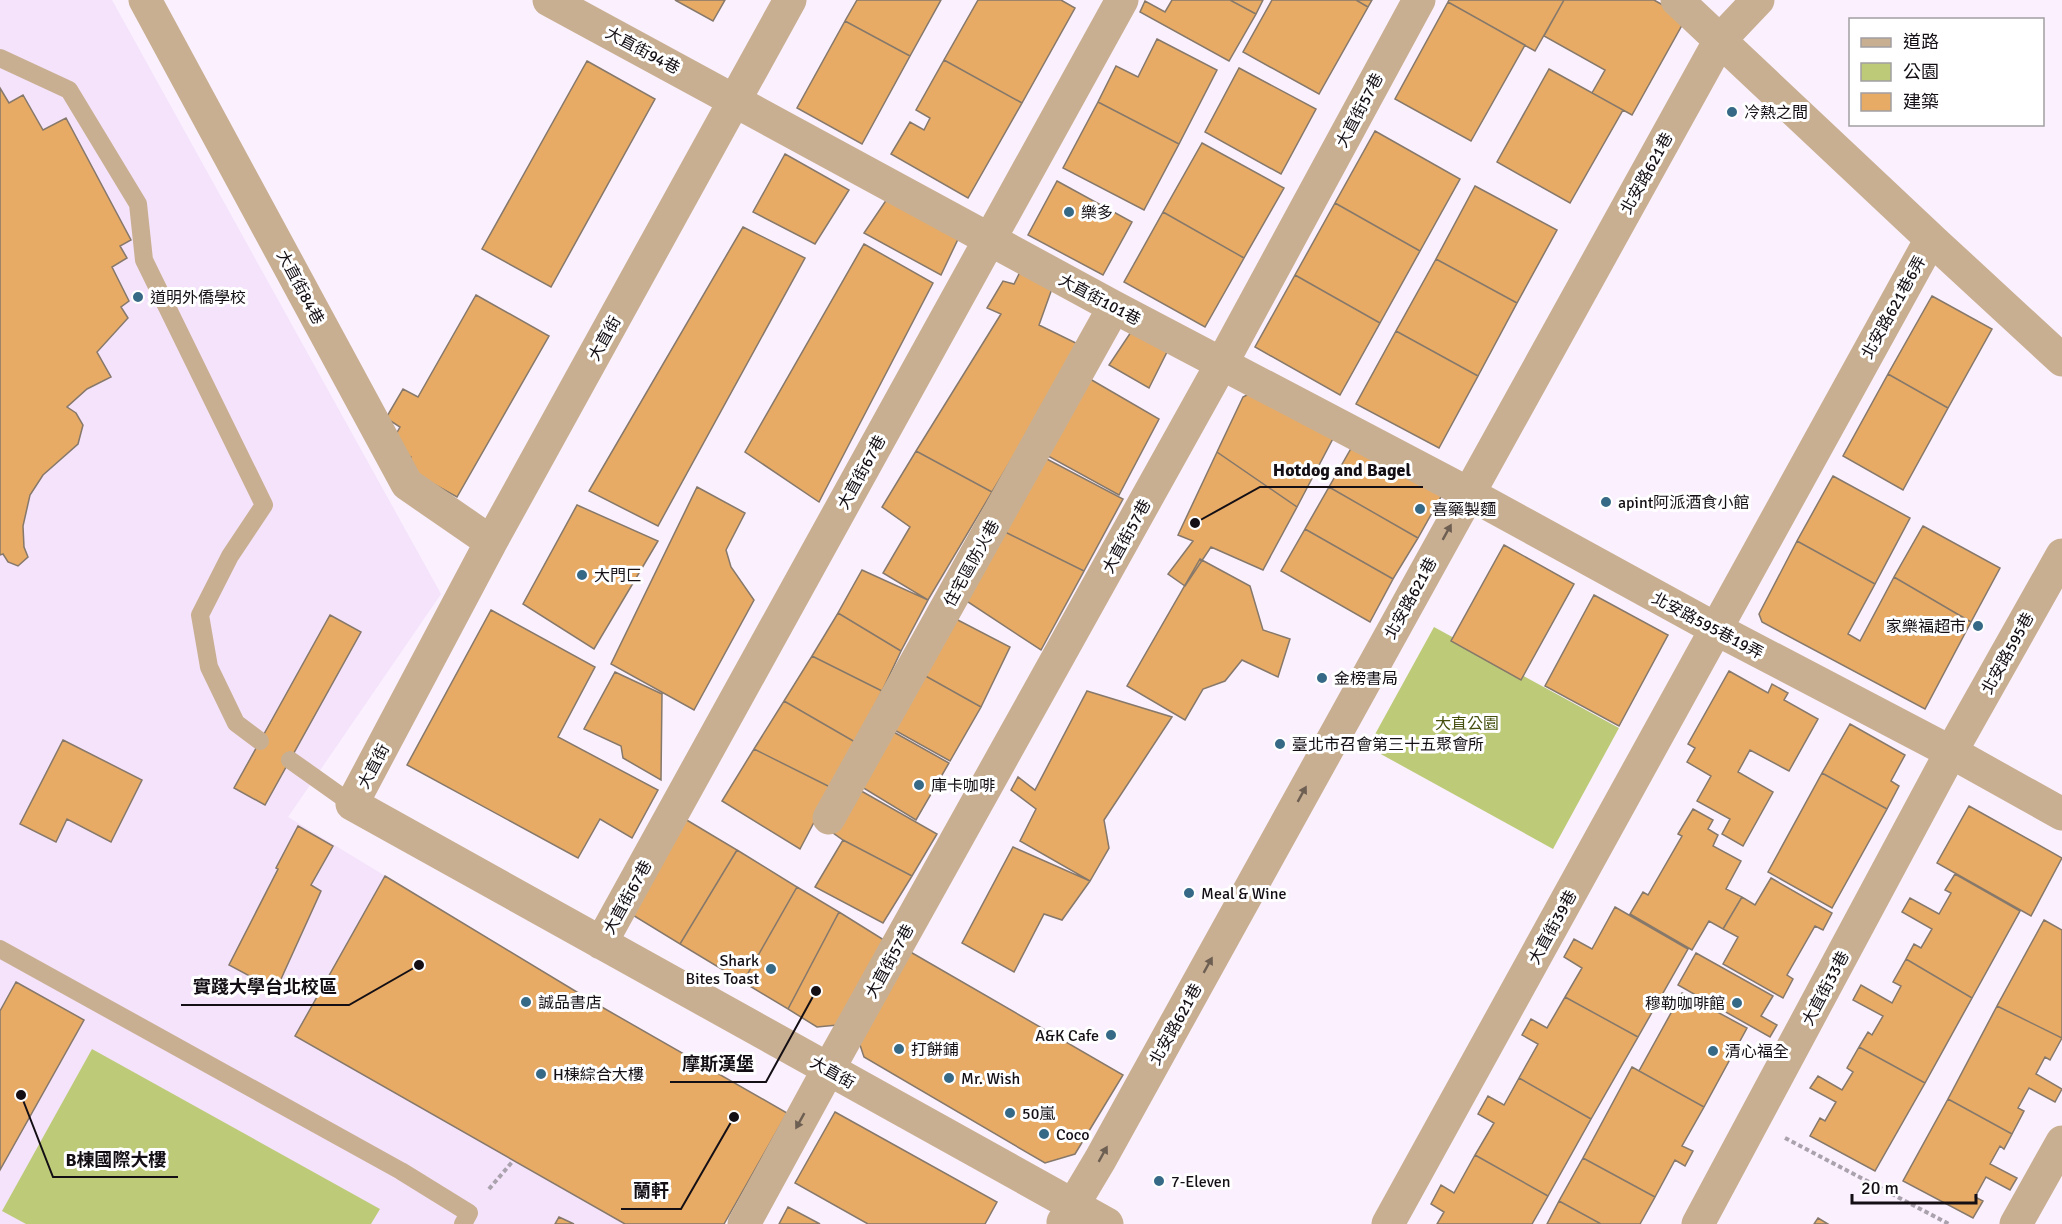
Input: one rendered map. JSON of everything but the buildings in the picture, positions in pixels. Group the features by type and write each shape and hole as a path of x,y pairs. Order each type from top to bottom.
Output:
{"street":[{"name":"大直街84巷","path":"146,0 407,484 491,542"},
{"name":"大直街94巷","path":"549,0 735,100"},
{"name":"大直街","path":"790,0 491,542 352,804 828,1070 1068,1214 1107,1224"},
{"name":"大直街67巷","path":"601,944 1122,0"},
{"name":"大直街57巷","path":"744,1224 1222,363 1419,0"},
{"name":"北安路621巷6弄","path":"1677,0 1931,239 1716,629"},
{"name":"北安路621巷","path":"1068,1214 1106,1150 1720,40 1758,0"},
{"name":"大直街101巷","path":"735,100 1114,307 1468,493"},
{"path":"1931,239 2062,360"},
{"name":"住宅區防火巷","path":"829,818 1114,307"},
{"name":"北安路595巷19弄","path":"1468,493 2062,814"},
{"name":"北安路595巷","path":"1951,752 2062,555"},
{"name":"大直街39巷","path":"1388,1224 1716,629"},
{"name":"大直街33巷","path":"1698,1224 1951,752"},
{"path":"2016,1224 2062,1142"}],"lane":[{"path":"0,58 69,90 138,204 144,260 264,505 230,556 200,615 209,667 236,723 260,741"},
{"path":"290,760 352,804"},
{"path":"0,949 401,1171 466,1218"}],"path":[{"path":"1754,1121 1949,1224"},
{"path":"466,1218 513,1161"}],"shaded area":[{"path":"0,0 112,0 441,594 288,817 600,1006 724,1224 0,1224"}],"green space":[{"name":"大直公園","path":"1434,627 1619,728 1553,849 1368,747"},
{"path":"92,1049 380,1209 371,1224 26,1224 2,1211"}],"place":[{"name":"冷熱之間","path":"1732,112"},
{"name":"樂多","path":"1069,212"},
{"name":"道明外僑學校","path":"138,297"},
{"name":"apint阿派酒食小館","path":"1606,502"},
{"name":"喜藥製麵","path":"1420,509"},
{"name":"Hotdog and Bagel","path":"1195,523"},
{"name":"大門匚","path":"582,575"},
{"name":"家樂福超市","path":"1978,626"},
{"name":"金榜書局","path":"1322,678"},
{"name":"臺北市召會第三十五聚會所","path":"1280,744"},
{"name":"庫卡咖啡","path":"919,785"},
{"name":"Meal & Wine","path":"1189,893"},
{"name":"實踐大學台北校區","path":"419,965"},
{"name":"Shark Bites Toast","path":"771,969"},
{"name":"摩斯漢堡","path":"816,991"},
{"name":"誠品書店","path":"526,1002"},
{"name":"穆勒咖啡館","path":"1737,1003"},
{"name":"A&K Cafe","path":"1111,1035"},
{"name":"打餅鋪","path":"899,1049"},
{"name":"清心福全","path":"1713,1051"},
{"name":"H棟綜合大樓","path":"541,1074"},
{"name":"Mr. Wish","path":"949,1078"},
{"name":"B棟國際大樓","path":"21,1095"},
{"name":"50嵐","path":"1010,1113"},
{"name":"蘭軒","path":"734,1117"},
{"name":"Coco","path":"1044,1134"},
{"name":"7-Eleven","path":"1159,1181"}]}
